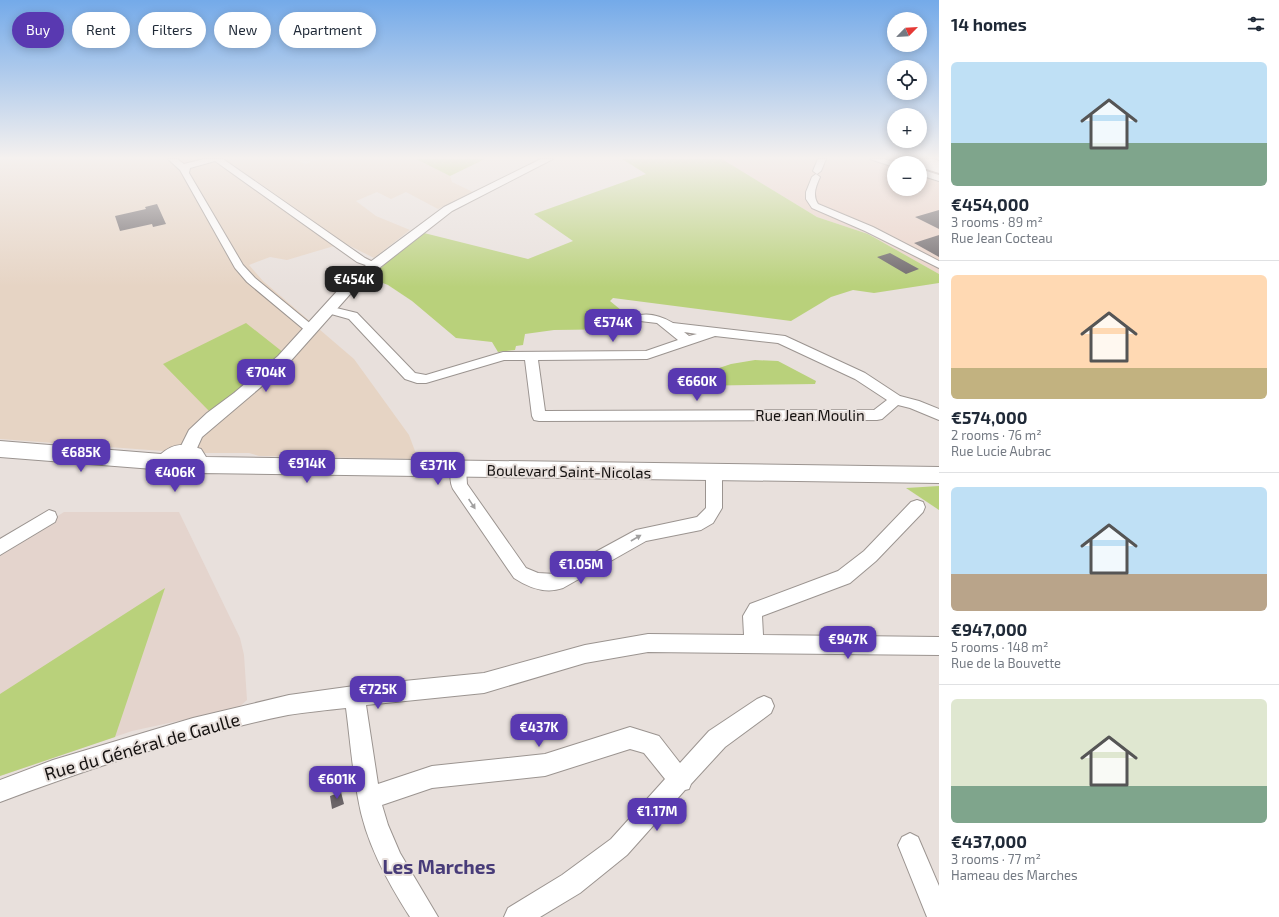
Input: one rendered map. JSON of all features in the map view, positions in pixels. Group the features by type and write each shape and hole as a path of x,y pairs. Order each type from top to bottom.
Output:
{"main road":[{"path":"0,449 165,462 163,471 169,476 174,477 186,474 191,459"},
{"name":"Boulevard Saint-Nicolas","path":"191,459 458,469 714,473 871,473 913,476 939,475"},
{"name":"Boulevard Saint-Nicolas","path":"871,473 906,468 939,466"}],"street":[{"path":"203,202 239,266 251,280 311,328"},
{"path":"278,202 360,260 374,265"},
{"path":"191,459 195,434 213,417 240,397 283,360 355,280 448,209 462,202"},
{"path":"812,202 815,206 870,229 939,265"},
{"path":"328,310 353,316 410,376 417,379 426,379 503,356 647,355 714,332"},
{"path":"644,318 660,320 670,326 688,342"},
{"path":"670,326 781,339 860,376 896,400 914,404 939,415"},
{"name":"Rue Jean Moulin","path":"531,356 539,416 877,415 896,400"},
{"path":"458,469 459,485 520,573 528,578 547,583 558,582 642,535 701,523 709,519 714,512 714,473"},
{"path":"758,644 754,636 752,616 756,610 844,577 870,556 917,507"},
{"path":"0,548 49,516"},
{"name":"Rue du Général de Gaulle","path":"0,791 53,771 193,728 289,705 354,696 484,683 585,654 648,643 939,646"},
{"path":"354,696 370,798 383,842 412,898 424,917"},
{"path":"517,917 571,884 619,847 681,781 717,739 732,727 753,716 764,706"},
{"path":"370,798 432,777 545,765 630,738 651,744 681,781"},
{"path":"910,844 939,916"}],"shaded area":[{"path":"0,202 357,202 376,216 410,230 374,258 344,243 287,260 270,257 249,265 263,281 354,359 409,435 418,459 259,456 249,453 190,453 0,439"},
{"path":"424,202 453,202 438,209"},
{"path":"792,202 939,202 939,274 868,234 817,217"},
{"path":"64,512 179,512 240,638 244,655 247,700 238,708 132,731 0,776 0,553"}],"green space":[{"path":"568,202 792,202 817,217 868,234 939,274 939,283 874,293 853,290 831,297 791,321 613,298 610,301 638,324 627,329 554,330 525,334 523,345 516,346 515,350 498,352 492,342 456,338 412,301 388,285 370,278 420,232 528,259 573,241 534,214"},
{"path":"246,323 284,353 260,376 210,412 163,364"},
{"path":"755,360 778,361 816,381 815,384 691,386 689,378 731,364"},
{"path":"939,486 939,510 906,488"},
{"path":"165,588 115,737 0,776 0,694"}],"building":[{"path":"157,204 166,224 153,227 152,224 120,231 115,216 146,209 145,207"},
{"path":"939,210 939,229 915,217"},
{"path":"939,235 939,257 914,243"},
{"path":"890,253 919,269 906,274 877,257"},
{"path":"341,792 344,804 332,809 330,796"}],"district":[{"name":"Les Marches","path":"439,866"}]}
